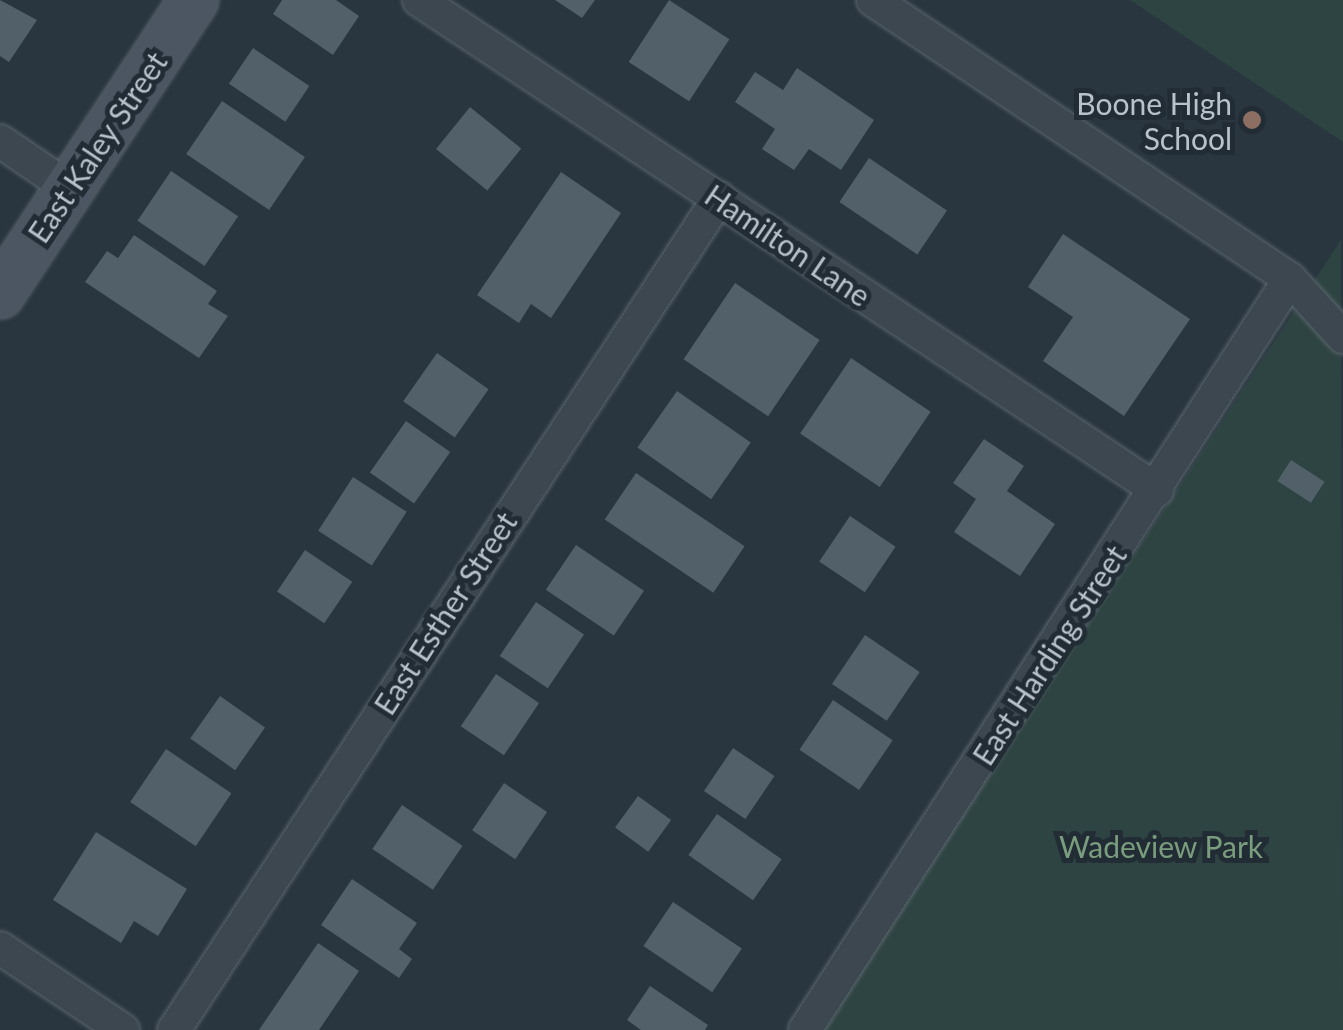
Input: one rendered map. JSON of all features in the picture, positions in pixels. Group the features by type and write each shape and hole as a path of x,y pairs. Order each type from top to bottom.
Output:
{"street":[{"name":"East Kaley Street","path":"0,294 194,0"},
{"name":"Hamilton Lane","path":"419,0 1157,490"},
{"path":"874,0 1290,278 1343,337"},
{"path":"0,142 69,188"},
{"name":"East Esther Street","path":"174,1030 718,198"},
{"name":"East Harding Street","path":"806,1030 1290,278"},
{"path":"0,948 124,1030"}],"green space":[{"path":"1130,0 1343,0 1343,142"},
{"name":"Wadeview Park","path":"1341,240 1343,1030 821,1030"}],"building":[{"path":"0,0 37,20 9,62 0,56"},
{"path":"282,0 336,0 359,16 333,55 273,14"},
{"path":"555,0 595,0 582,18"},
{"path":"669,0 729,39 689,101 629,62"},
{"path":"253,48 309,86 285,122 229,84"},
{"path":"797,68 874,120 841,170 809,149 794,170 762,149 775,129 735,102 755,72 783,90"},
{"path":"222,101 305,157 269,210 186,154"},
{"path":"470,107 521,149 487,191 436,149"},
{"path":"869,158 947,211 917,255 839,202"},
{"path":"171,171 238,216 205,266 137,221"},
{"path":"561,172 621,213 551,318 531,304 519,323 477,295"},
{"path":"1063,234 1190,319 1124,416 1043,361 1073,317 1028,287"},
{"path":"134,235 217,291 208,304 228,316 199,358 85,282 107,251 118,258"},
{"path":"735,283 820,340 768,416 684,359"},
{"path":"437,353 489,389 455,437 403,401"},
{"path":"851,358 931,412 880,487 800,433"},
{"path":"677,391 751,443 711,499 637,448"},
{"path":"406,421 450,452 414,504 370,473"},
{"path":"984,439 1024,466 1007,491 1055,524 1020,576 954,532 976,499 953,483"},
{"path":"1291,460 1325,482 1311,503 1277,481"},
{"path":"636,473 745,546 713,593 605,519"},
{"path":"353,477 407,512 372,566 318,531"},
{"path":"850,516 896,547 865,592 819,562"},
{"path":"576,545 644,591 614,636 546,590"},
{"path":"305,550 352,582 324,623 277,591"},
{"path":"536,602 584,634 548,688 500,656"},
{"path":"865,635 920,672 887,721 832,684"},
{"path":"496,674 539,703 504,755 461,726"},
{"path":"220,696 265,728 235,770 190,739"},
{"path":"833,700 893,740 859,790 799,750"},
{"path":"733,748 774,776 745,819 704,791"},
{"path":"166,749 231,793 196,846 130,802"},
{"path":"504,783 547,812 515,859 472,830"},
{"path":"638,796 671,820 648,852 615,828"},
{"path":"402,805 463,846 433,890 372,849"},
{"path":"717,814 782,859 753,900 688,855"},
{"path":"96,832 187,889 158,936 134,921 121,943 53,900"},
{"path":"352,879 417,923 399,949 412,959 399,978 321,925"},
{"path":"673,902 742,948 712,992 643,946"},
{"path":"318,943 359,971 319,1030 259,1030"},
{"path":"650,986 708,1025 705,1030 641,1030 627,1020"}],"place":[{"name":"Boone High School","path":"1252,120"}]}
